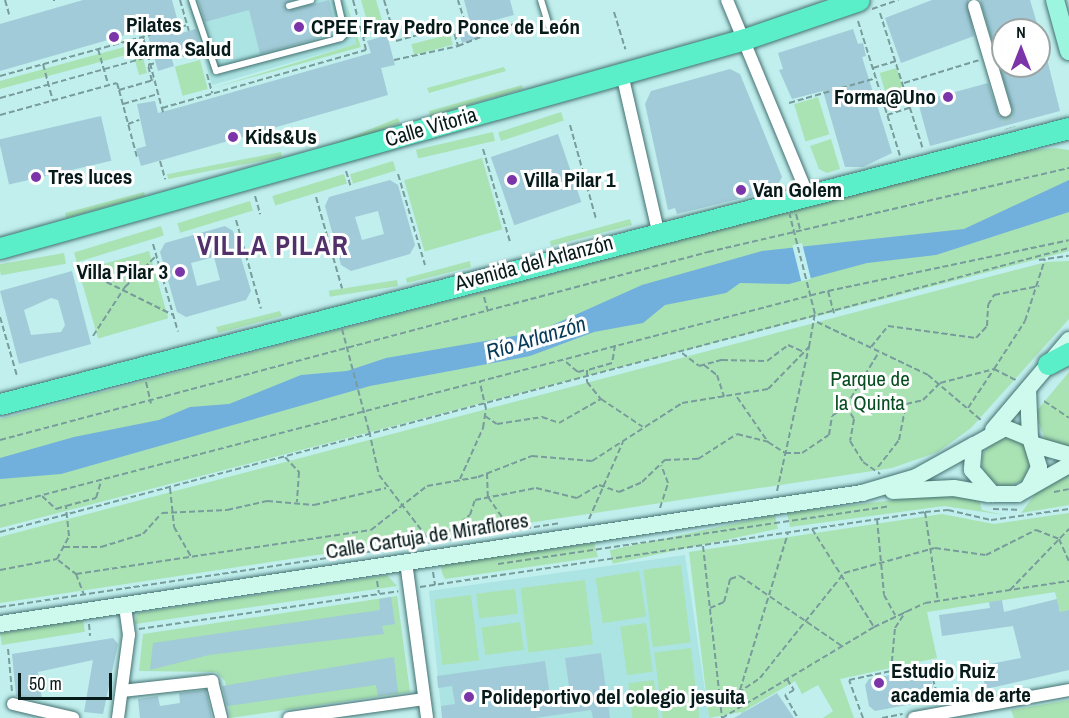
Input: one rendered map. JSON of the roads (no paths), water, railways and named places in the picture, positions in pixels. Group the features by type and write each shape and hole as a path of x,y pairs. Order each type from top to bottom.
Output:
{"highway":[{"name":"Calle Vitoria","path":"0,248 745,39 859,10"},
{"name":"Avenida del Arlanzón","path":"0,404 807,193 1012,133 1069,128"},
{"path":"1048,364 1069,352"}],"main road":[{"path":"1060,11 1069,51"}],"street":[{"path":"727,0 807,193"},
{"path":"974,6 1005,110"},
{"path":"622,74 658,231"},
{"path":"1069,340 1048,364 987,423 974,445 972,470 987,500 1006,497 1069,465"},
{"path":"1024,386 1032,441 1039,467 1029,487"},
{"path":"987,423 1018,430 1032,441 1069,455"},
{"name":"Calle Cartuja de Miraflores","path":"862,493 916,477 974,445"},
{"name":"Calle Cartuja de Miraflores","path":"0,624 862,493 941,488 987,500"},
{"path":"406,562 427,718"},
{"path":"118,718 129,635 125,606"},
{"path":"122,691 212,681 221,718"},
{"path":"914,718 1069,690"},
{"path":"289,718 424,699"},
{"path":"14,704 73,718"}],"lane":[{"path":"192,0 216,71 341,38 345,34 337,0"},
{"path":"289,6 311,0"},
{"path":"541,0 550,30"}],"water":[{"name":"Río Arlanzón","path":"1069,180 1069,212 936,255 867,263 789,284 740,283 726,293 665,305 643,323 594,332 530,356 370,386 61,474 0,479 0,458 74,437 159,420 190,407 229,404 301,375 347,371 386,358 537,332 642,285 762,251 964,229"}],"tunnel":[{"path":"1005,110 1010,128"}],"place":[{"name":"CPEE Fray Pedro Ponce de León","path":"299,27"},
{"name":"Pilates Karma Salud","path":"114,37"},
{"name":"Forma@Uno","path":"948,97"},
{"name":"Kids&Us","path":"233,137"},
{"name":"Tres luces","path":"36,177"},
{"name":"Villa Pilar 1","path":"512,180"},
{"name":"Van Golem","path":"741,190"},
{"name":"Villa Pilar 3","path":"180,272"},
{"name":"Estudio Ruiz academia de arte","path":"879,683"},
{"name":"Polideportivo del colegio jesuita","path":"469,697"}],"district":[{"name":"VILLA PILAR","path":"273,246"}],"park label":[{"name":"Parque de la Quinta","path":"870,391"}]}
